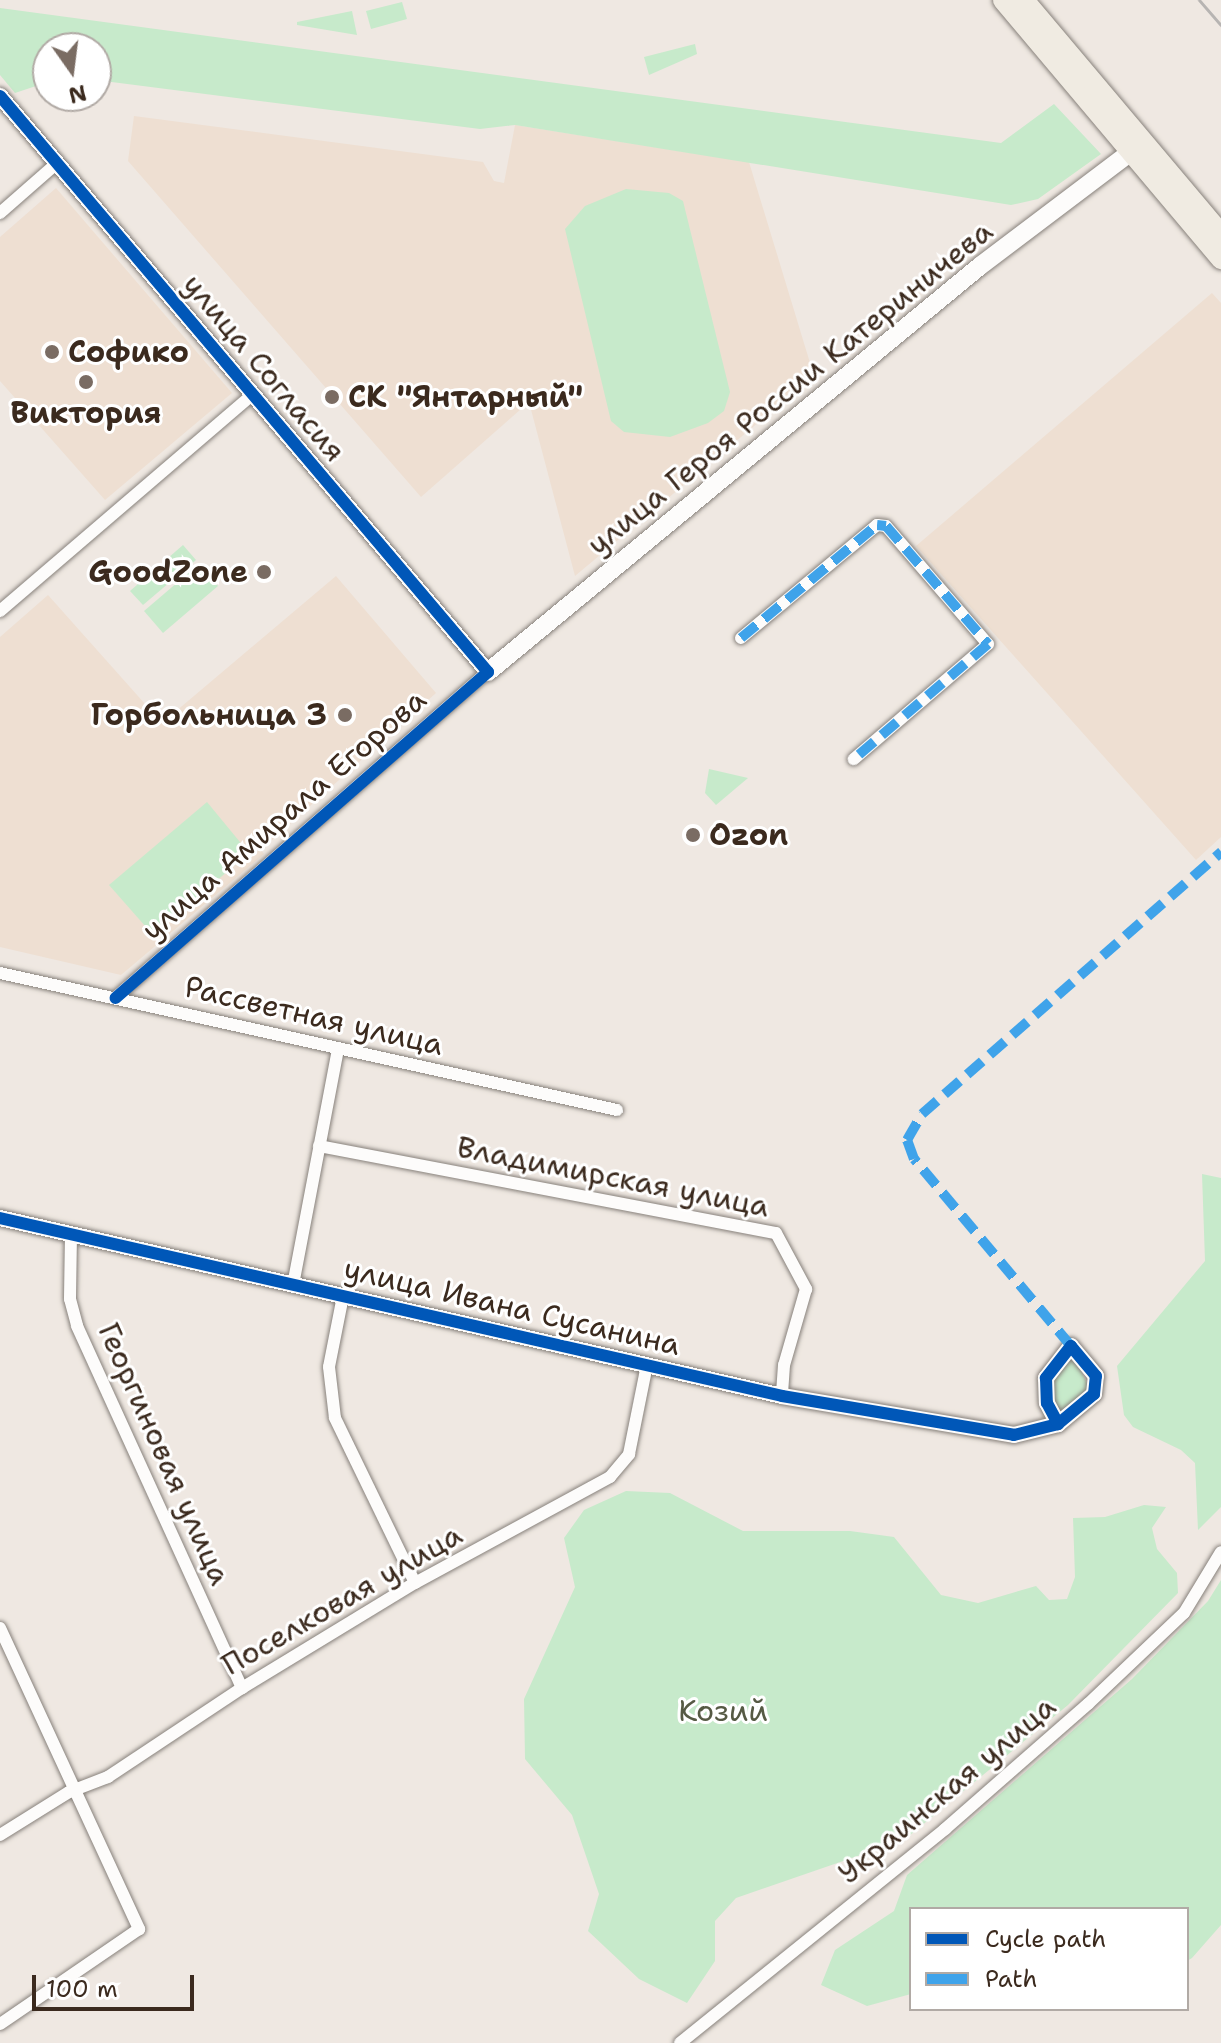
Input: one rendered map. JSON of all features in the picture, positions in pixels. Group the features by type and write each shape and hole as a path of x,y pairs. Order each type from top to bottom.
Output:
{"main road":[{"path":"1003,0 1221,259"},
{"path":"1024,0 1221,234"},
{"name":"улица Героя России Катериничева","path":"488,672 980,266 1131,152"}],"street":[{"name":"улица Согласия","path":"0,96 252,395 381,540 488,672"},
{"path":"0,213 56,164"},
{"path":"0,611 252,395"},
{"path":"741,638 877,525 886,526 988,644 854,759"},
{"name":"улица Амирала Егорова","path":"115,998 488,672"},
{"name":"Рассветная улица","path":"0,973 617,1110"},
{"path":"293,1285 338,1048"},
{"name":"Владимирская улица","path":"319,1146 776,1233 806,1289 784,1365 782,1396"},
{"name":"улица Ивана Сусанина","path":"0,1218 782,1396 1014,1435 1058,1424"},
{"name":"Георгиновая улица","path":"71,1234 70,1299 77,1326 242,1688"},
{"path":"343,1296 329,1367 335,1418 415,1583"},
{"path":"1071,1346 1098,1384 1087,1402 1058,1424 1047,1403 1046,1378 1071,1346"},
{"name":"Поселковая улица","path":"0,1835 77,1789 108,1777 242,1688 415,1583 610,1477 629,1454 647,1365"},
{"name":"Украинская улица","path":"680,2043 945,1829 1088,1704 1184,1613 1221,1552"},
{"path":"0,1628 77,1789 139,1929 0,2024"}],"shaded area":[{"path":"134,116 483,162 494,181 504,183 515,125 749,162 814,376 575,576 529,402 421,497 128,161"},
{"path":"56,188 232,393 105,500 0,381 0,237"},
{"path":"1212,293 1221,303 1221,837 1196,860 916,546"},
{"path":"336,576 436,693 261,850 264,854 121,975 0,947 0,637 48,595 162,723"}],"green space":[{"path":"402,2 407,19 371,29 366,11"},
{"path":"0,8 1001,143 1054,104 1101,154 1038,199 1011,205 515,125 480,129 112,82 112,32 32,32 32,87 15,93 0,75"},
{"path":"352,11 357,35 297,25 297,22"},
{"path":"695,44 697,54 649,75 644,57"},
{"path":"626,189 669,193 683,201 730,392 724,411 708,423 670,437 624,432 611,421 565,229 585,206"},
{"path":"183,545 196,560 143,605 130,591"},
{"path":"199,564 218,586 163,633 144,611"},
{"path":"709,769 748,778 716,805 705,793"},
{"path":"207,802 249,853 153,935 109,885"},
{"path":"1202,1174 1221,1178 1221,1507 1198,1530 1195,1463 1181,1450 1133,1427 1124,1415 1117,1366 1205,1261"},
{"path":"1075,1359 1088,1385 1084,1395 1064,1412 1056,1412 1051,1386 1061,1362"},
{"name":"Козий","path":"626,1491 670,1493 743,1531 850,1531 894,1537 941,1595 978,1603 1036,1586 1049,1600 1067,1599 1075,1577 1073,1518 1105,1517 1144,1505 1166,1507 1152,1528 1157,1549 1177,1573 1178,1593 1068,1705 904,1840 736,1898 715,1921 715,1961 687,2003 639,1979 588,1931 599,1894 572,1815 525,1759 524,1699 575,1587 564,1538 584,1510"},
{"path":"1221,1580 1221,1925 1192,1958 1189,1960 1189,1907 909,1907 909,1995 867,2006 821,1985 835,1950 894,1911 907,1875 1132,1679 1208,1601"}],"railway":[{"path":"1199,0 1221,25"}],"marked path":[{"path":"741,638 877,525 886,526 988,644 854,759"},
{"path":"1071,1346 914,1159 907,1140 922,1114 1221,852"}],"cycle path":[{"path":"0,96 488,672 115,998"},
{"path":"0,1218 782,1396 1014,1435 1058,1424 1094,1394 1096,1376 1071,1346 1046,1378 1047,1403 1058,1424"}],"place":[{"name":"Софико","path":"52,352"},
{"name":"Виктория","path":"86,382"},
{"name":"СК \"Янтарный\"","path":"332,397"},
{"name":"GoodZone","path":"264,572"},
{"name":"Горбольница 3","path":"345,715"},
{"name":"Ozon","path":"693,835"}]}
